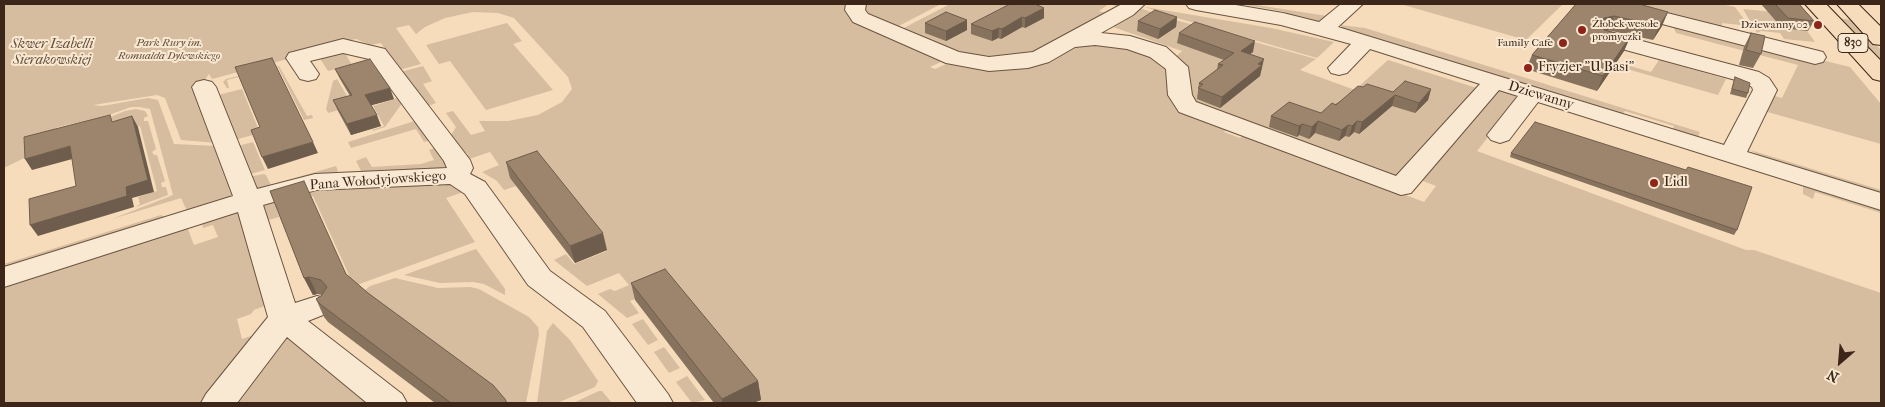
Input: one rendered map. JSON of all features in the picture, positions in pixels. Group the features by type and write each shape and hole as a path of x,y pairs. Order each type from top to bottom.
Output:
{"main road":[{"path":"1819,8 1853,10"},
{"name":"830","path":"1819,8 1881,74"},
{"name":"830","path":"1853,10 1881,39"}],"street":[{"path":"856,4 855,10 860,18 891,32 954,58 989,64 1028,61 1041,57 1073,41 1135,4"},
{"name":"Dziewanny","path":"1196,4 1283,19 1366,41 1881,202"},
{"path":"1323,29 1352,4"},
{"path":"1608,4 1815,57"},
{"path":"1608,38 1751,77 1761,83 1765,90 1732,155"},
{"path":"1073,41 1096,39 1130,42 1158,52 1177,67 1180,95 1187,107 1401,187 1495,81"},
{"path":"1339,68 1366,41"},
{"path":"308,74 297,58 343,46 377,54 456,160 460,168 455,176"},
{"path":"346,69 381,59"},
{"path":"204,87 248,200 284,318 390,403"},
{"path":"1500,135 1533,93"},
{"name":"Pana Wołodyjowskiego","path":"4,277 248,200 315,182 455,176 475,188 539,278 594,318 656,403"},
{"path":"218,403 284,318 317,306"}],"green space":[{"path":"4,4 850,4 849,12 947,59 930,67 935,69 953,61 1060,54 1079,46 1105,44 1130,47 1172,68 1171,94 1229,127 1224,132 1240,138 1245,134 1424,202 1436,186 1418,179 1496,89 1520,97 1477,151 1746,250 1754,250 1881,293 1881,403 757,403 761,400 668,285 630,301 639,313 627,318 598,294 610,289 615,291 629,285 619,273 587,286 554,260 566,254 574,264 607,251 542,167 510,177 516,186 504,190 497,181 482,172 499,165 490,152 466,160 468,154 462,151 451,135 456,127 446,113 453,111 471,135 485,131 479,121 508,121 538,115 562,102 572,89 568,77 514,18 498,13 473,12 445,18 425,27 416,34 409,25 396,28 421,64 399,70 381,43 370,45 356,39 351,40 352,42 212,79 209,74 198,90 217,143 181,140 165,98 157,95 93,105 102,106 148,98 158,100 174,144 218,146 238,198 190,211 186,209 181,198 112,219 173,195 150,109 131,107 103,117 58,127 51,132 108,118 125,111 136,109 145,111 148,116 144,118 144,121 148,121 156,149 152,152 154,155 157,155 165,181 161,183 162,187 166,187 168,195 136,207 140,204 138,197 157,191 140,126 22,159 4,168"},
{"path":"860,4 941,4 893,29 862,16 859,8"},
{"path":"950,4 1109,4 1099,11 1111,15 1041,53 976,60 898,31"},
{"path":"1109,4 1113,4 1127,6 1123,8"},
{"path":"1236,4 1241,4 1239,8 1235,7"},
{"path":"1241,4 1327,16 1322,20 1313,22 1284,16 1286,12"},
{"path":"1400,4 1563,4 1526,40"},
{"path":"1617,4 1721,4 1735,7 1749,26 1722,23 1721,29"},
{"path":"1145,7 1271,28 1334,42 1317,58 1170,16"},
{"path":"1140,8 1165,17 1316,59 1300,70 1355,90 1388,60 1480,89 1402,176 1386,176 1194,107 1173,59 1182,51 1113,27 1112,22"},
{"path":"1743,9 1795,14 1815,42 1784,39 1780,33 1761,31 1757,33"},
{"path":"1838,18 1853,20 1881,50 1881,64"},
{"path":"507,23 522,41 513,44 553,90 486,110 450,61 439,64 426,45"},
{"path":"1672,24 1850,67 1881,104 1881,144 1764,111 1775,96 1782,98 1798,65 1676,33"},
{"path":"1340,25 1365,28 1700,132 1698,137 1673,129 1674,126 1625,111 1621,116 1342,28"},
{"path":"1549,43 1651,72 1659,60 1726,79 1718,95 1543,45"},
{"path":"342,48 352,65 328,71 317,54"},
{"path":"279,66 307,116 312,115 313,118 304,120 278,67 227,80 229,88 223,82 226,79"},
{"path":"375,66 403,102 385,127 373,131 384,126 373,106 397,98"},
{"path":"423,66 432,81 423,84 436,103 425,107 400,72"},
{"path":"337,79 353,106 328,113 326,109 333,81"},
{"path":"242,89 260,133 231,141 214,96"},
{"path":"421,119 431,140 424,142 416,129 351,148 348,142"},
{"path":"253,142 265,170 247,175 234,147"},
{"path":"437,147 451,164 447,169 363,175 356,161 366,157 372,167 421,164 434,160 429,150"},
{"path":"1750,150 1881,190 1881,194 1762,157"},
{"path":"336,166 338,171 335,174 260,194 248,177 264,174 271,185"},
{"path":"417,180 453,184 466,191 446,198 475,242 354,286 313,196 276,208 279,217 262,222 260,207 264,203 317,187"},
{"path":"1803,186 1881,210 1881,213 1815,192 1813,199 1803,194"},
{"path":"241,209 275,302 237,319 242,339 251,336 259,339 210,403 4,403 4,281 186,224 194,245 218,237 213,225 203,228 202,222"},
{"path":"161,215 165,217 5,272 4,264"},
{"path":"476,249 505,289 505,295 484,284 473,282 440,283 404,275"},
{"path":"395,278 438,288 470,287 479,289 529,317 538,327 539,334 526,403 502,403 359,295 370,286"},
{"path":"643,319 658,340 648,345 632,324"},
{"path":"553,323 570,340 598,381 595,387 557,403 537,403 547,331"},
{"path":"288,337 372,403 219,403 266,341"},
{"path":"664,347 680,368 669,373 654,352"},
{"path":"687,376 705,400 692,403 676,382"},
{"path":"599,391 602,391 612,403 573,403"}],"building":[{"path":"1010,4 1035,4 1044,8 1025,18 1022,17 1002,29 999,28 992,31 971,24"},
{"path":"1576,4 1639,4 1668,12 1659,26 1614,16 1604,18 1601,25 1604,30 1630,37 1603,76 1532,55"},
{"path":"1775,4 1799,4 1814,21 1788,18"},
{"path":"1155,10 1177,17 1160,29 1138,21"},
{"path":"946,12 967,20 946,31 925,23"},
{"path":"1195,22 1255,41 1241,51 1264,59 1258,64 1262,65 1222,97 1198,88 1203,84 1199,83 1223,65 1218,64 1234,53 1179,33"},
{"path":"1751,33 1765,36 1761,54 1746,50"},
{"path":"272,58 313,142 262,157 251,130 260,127 235,67"},
{"path":"370,59 390,88 365,95 377,115 347,124 333,100 352,95 335,69"},
{"path":"1735,77 1750,83 1748,93 1732,89"},
{"path":"1405,81 1431,89 1419,103 1395,95 1362,122 1357,121 1352,126 1348,125 1342,130 1318,121 1312,127 1302,124 1299,126 1271,116 1289,102 1321,113 1332,103 1336,105 1358,86 1363,87 1367,84 1393,92"},
{"path":"110,115 112,122 132,116 148,180 126,187 127,196 30,225 29,199 76,186 70,146 25,159 24,137"},
{"name":"Lidl","path":"1535,122 1686,170 1688,167 1752,187 1737,230 1511,153"},
{"path":"537,151 603,233 570,246 506,162"},
{"path":"304,181 346,274 368,293 493,385 507,403 451,403 320,304 316,299 321,296 327,287 321,280 309,277 304,278 270,191"},
{"path":"665,269 758,381 722,399 631,283"}],"place":[{"name":"Dziewanny 02","path":"1818,25"},
{"name":"Żłobek wesołe promyczki","path":"1582,30"},
{"name":"Family Cafe","path":"1563,43"},
{"name":"Fryzjer \"U Basi\"","path":"1528,68"},
{"name":"Lidl","path":"1654,183"}],"park label":[{"name":"Park Rury im. Romualda Dylewskiego","path":"169,49"},
{"name":"Skwer Izabelli Sierakowskiej","path":"52,54"}]}
